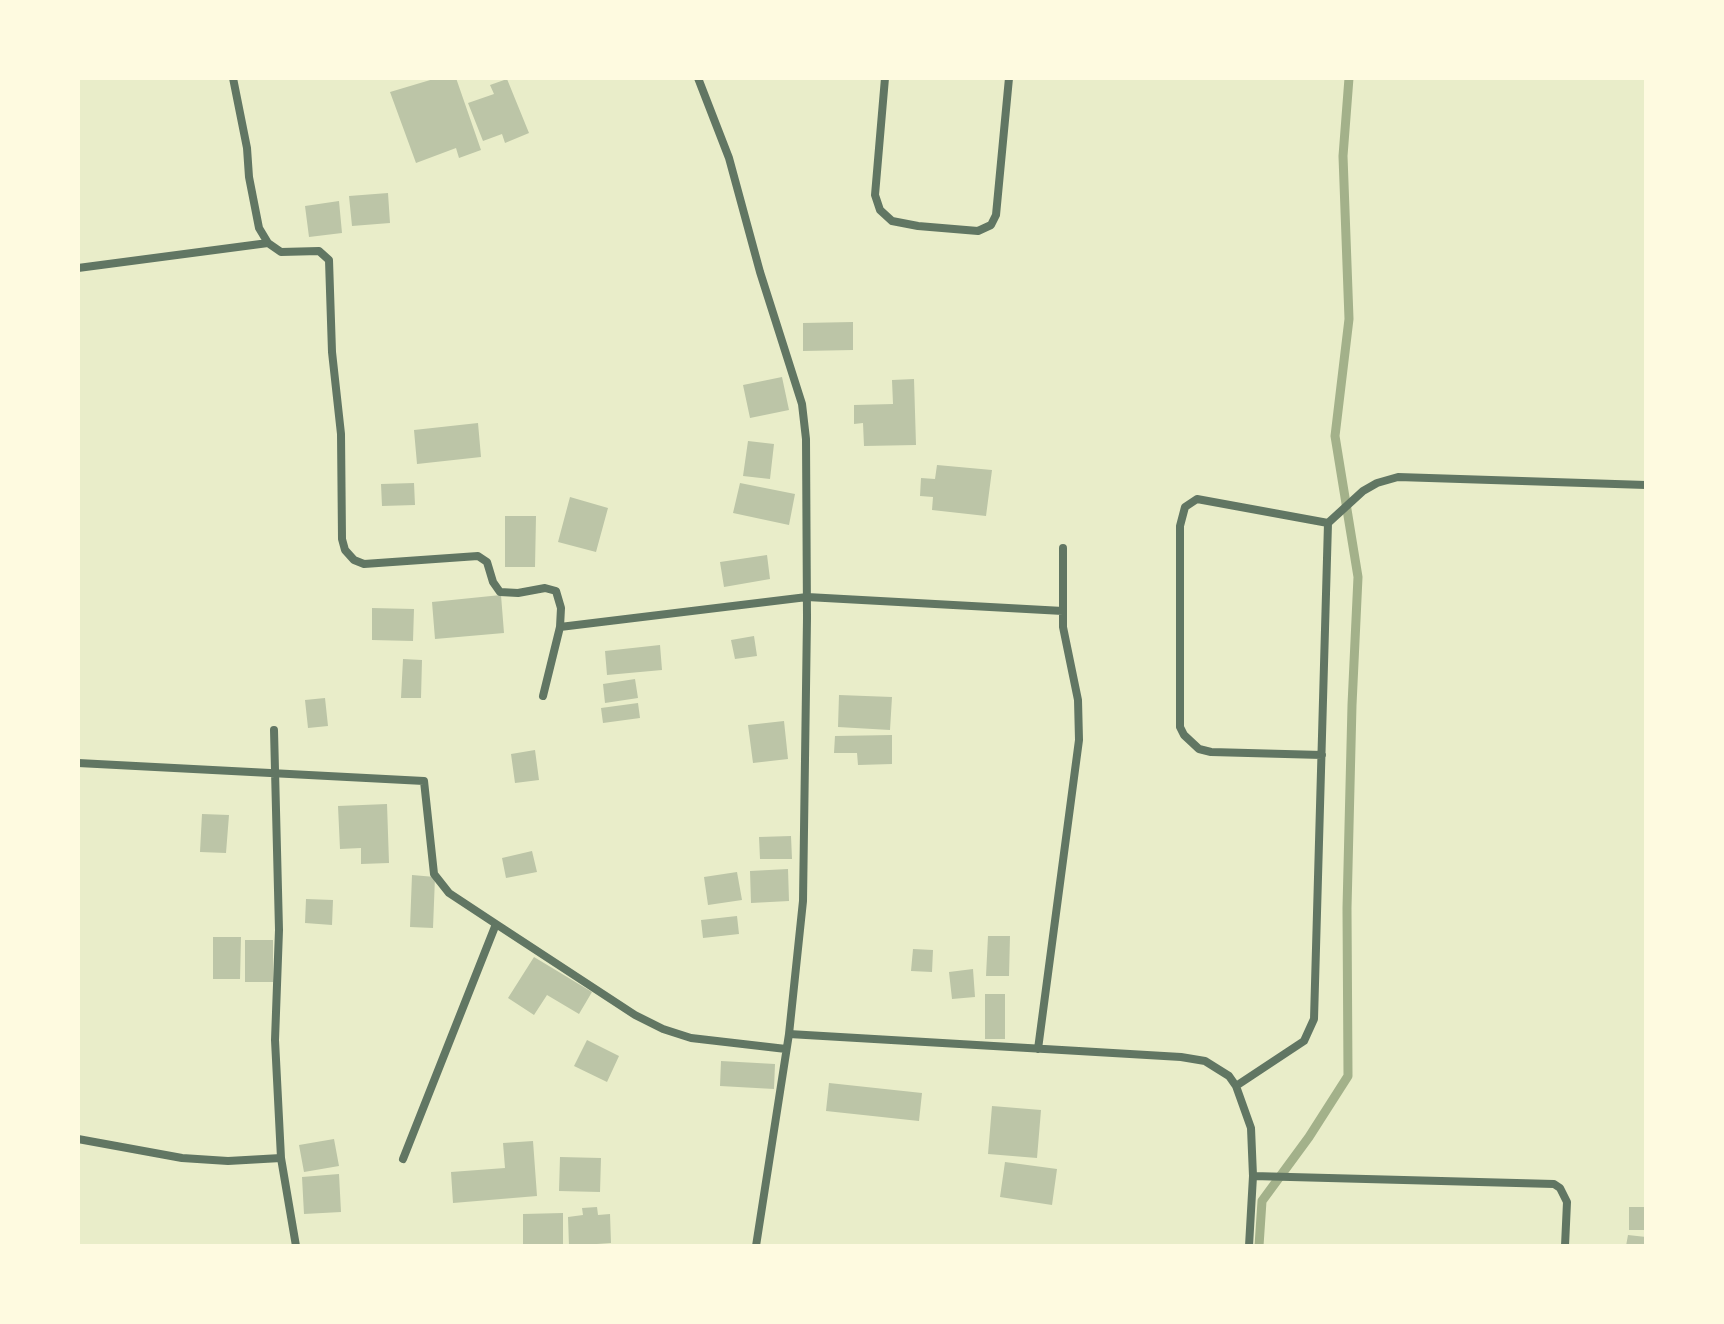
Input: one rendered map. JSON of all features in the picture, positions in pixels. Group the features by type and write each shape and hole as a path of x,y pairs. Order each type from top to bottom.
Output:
{"street":[{"path":"233,78 259,228 268,243 281,252 319,251 329,260 345,550 354,560 364,564 478,556 487,562 493,582 500,592 518,593 545,588 556,591 561,608 560,627 543,696"},
{"path":"698,78 729,158 760,272 802,404 806,439 803,901 789,1034 756,1246"},
{"path":"885,78 875,195 880,210 892,221 978,231 991,225 996,215 1009,78"},
{"path":"78,268 268,243"},
{"path":"1236,1086 1304,1041 1314,1019 1328,523 1363,491 1398,477 1646,485"},
{"path":"1322,755 1211,752 1199,749 1184,735 1180,727 1180,526 1185,507 1197,499 1328,523"},
{"path":"1038,1049 1079,740 1078,700 1063,627 1063,548"},
{"path":"560,627 807,597 1063,611"},
{"path":"274,730 279,930 275,1040 281,1158 296,1246"},
{"path":"78,763 424,781 434,874 449,893 635,1015 663,1029 691,1038 786,1049"},
{"path":"403,1159 496,924"},
{"path":"789,1034 1181,1057 1205,1061 1229,1076 1236,1086 1251,1128 1253,1176 1249,1246"},
{"path":"78,1139 182,1158 228,1161 281,1158"},
{"path":"1253,1176 1554,1184 1567,1202 1565,1246"}],"building":[{"path":"437,78 456,78 481,150 459,158 456,148 416,163 390,92"},
{"path":"507,79 529,133 505,143 502,134 483,141 468,103 494,94 490,85"},
{"path":"388,193 390,223 352,226 349,196"},
{"path":"339,201 342,233 309,237 305,206"},
{"path":"853,322 853,350 803,351 803,323"},
{"path":"782,377 789,410 750,418 743,385"},
{"path":"914,379 916,445 864,446 863,423 854,424 854,405 893,404 892,380"},
{"path":"478,423 481,457 417,464 414,430"},
{"path":"748,441 774,444 770,479 743,476"},
{"path":"937,465 992,470 986,516 932,510 933,497 920,496 921,478 935,479"},
{"path":"414,483 415,505 382,506 381,484"},
{"path":"740,483 795,494 789,525 733,513"},
{"path":"570,497 608,508 596,552 558,542"},
{"path":"505,516 536,516 535,567 505,567"},
{"path":"767,555 770,579 724,587 720,562"},
{"path":"501,595 504,633 435,639 432,602"},
{"path":"372,608 414,609 413,641 372,640"},
{"path":"754,636 757,656 735,659 731,640"},
{"path":"660,645 662,670 607,675 605,651"},
{"path":"403,659 422,660 421,698 401,698"},
{"path":"635,679 638,698 605,703 603,684"},
{"path":"839,695 892,697 890,730 838,727"},
{"path":"325,698 328,726 308,728 305,700"},
{"path":"638,703 640,718 603,723 601,708"},
{"path":"784,721 788,759 753,763 748,725"},
{"path":"892,735 892,764 858,765 857,753 834,753 835,736"},
{"path":"535,750 539,780 515,783 511,754"},
{"path":"387,804 389,863 361,864 361,848 340,849 338,806"},
{"path":"202,814 229,815 226,853 200,852"},
{"path":"791,836 792,859 760,859 759,837"},
{"path":"532,851 537,872 506,878 502,858"},
{"path":"788,869 789,901 751,903 750,871"},
{"path":"737,872 742,900 708,905 704,877"},
{"path":"412,875 435,877 433,928 410,927"},
{"path":"306,899 333,900 332,925 305,923"},
{"path":"737,916 739,934 703,938 701,920"},
{"path":"988,936 1010,936 1009,976 986,976"},
{"path":"213,937 241,937 240,979 213,979"},
{"path":"245,940 273,940 273,982 245,982"},
{"path":"913,949 933,950 932,972 911,971"},
{"path":"534,957 592,992 579,1014 547,995 534,1015 508,998"},
{"path":"973,969 975,997 952,999 949,972"},
{"path":"985,994 1005,994 1005,1039 985,1039"},
{"path":"587,1040 619,1056 607,1082 574,1066"},
{"path":"721,1061 775,1064 774,1089 720,1086"},
{"path":"829,1083 922,1093 919,1121 826,1111"},
{"path":"992,1106 1041,1110 1037,1158 988,1154"},
{"path":"334,1139 339,1166 304,1172 299,1145"},
{"path":"533,1141 537,1196 453,1203 451,1172 505,1168 503,1143"},
{"path":"560,1157 601,1158 600,1192 559,1191"},
{"path":"1005,1162 1057,1169 1052,1205 1000,1197"},
{"path":"339,1174 341,1212 304,1214 302,1177"},
{"path":"597,1207 598,1215 610,1214 611,1243 569,1246 568,1217 583,1215 582,1208"},
{"path":"1629,1207 1646,1207 1646,1230 1629,1230"},
{"path":"563,1213 563,1246 523,1246 523,1214"},
{"path":"1628,1235 1646,1237 1646,1246 1626,1246"}],"waterway":[{"path":"1259,1246 1262,1201 1309,1137 1348,1076 1347,908 1358,577 1335,436 1349,319 1343,156 1349,78"}]}
